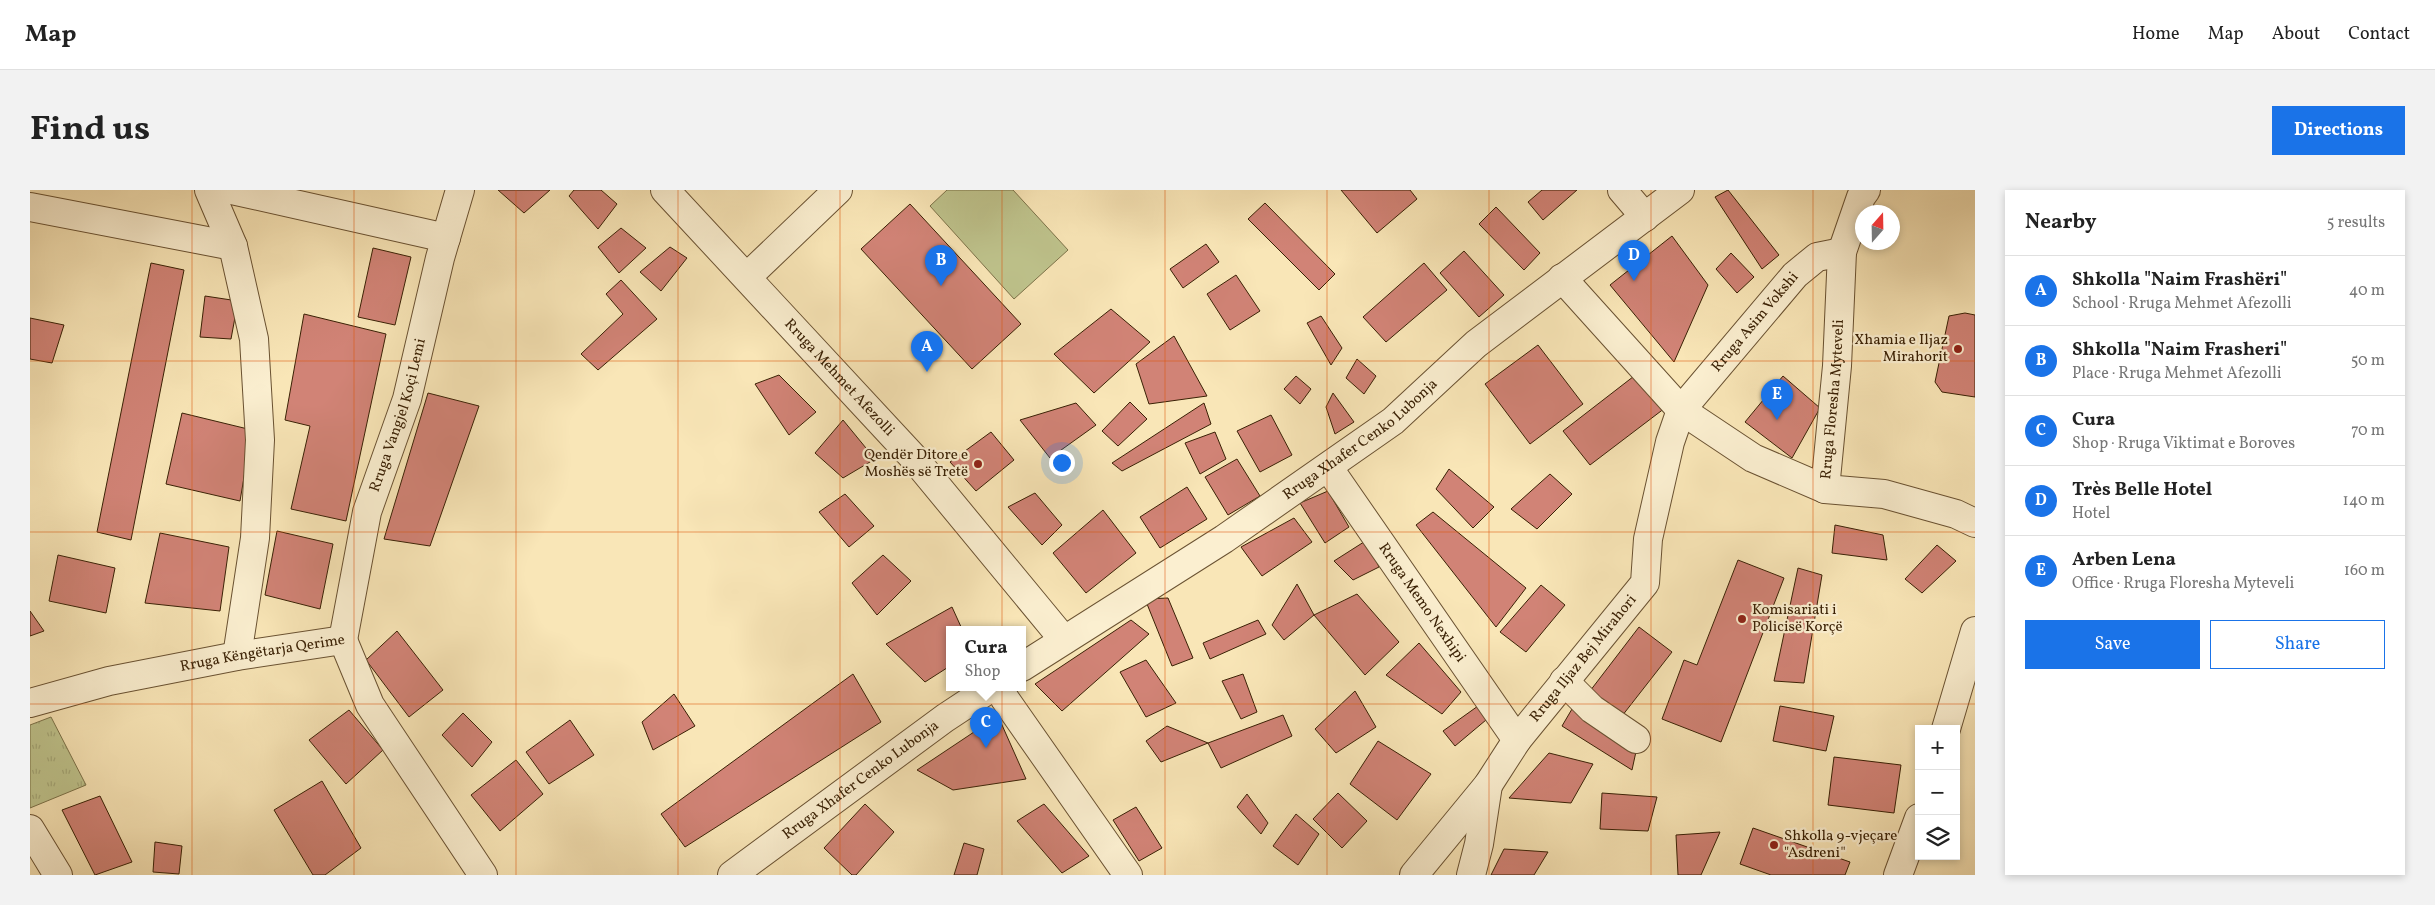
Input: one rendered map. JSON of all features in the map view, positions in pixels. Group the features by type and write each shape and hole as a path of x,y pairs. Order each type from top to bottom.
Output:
{"street":[{"path":"209,190 233,246 254,339 260,440 255,538 237,656"},
{"path":"232,190 446,238"},
{"name":"Rruga Vangjel Koçi Lemi","path":"342,640 367,512 407,399 446,238 460,190"},
{"name":"Rruga Mehmet Afezolli","path":"665,190 913,457 1064,640"},
{"path":"747,277 838,190"},
{"path":"1622,190 1645,216"},
{"name":"Rruga Xhafer Cenko Lubonja","path":"1026,664 1224,539 1393,422 1476,344 1680,190"},
{"name":"Rruga Floresha Myteveli","path":"1866,190 1861,197 1842,252 1837,366 1826,489 1884,494 1956,514 1975,522"},
{"path":"30,207 233,246"},
{"name":"Rruga Asim Vokshi","path":"1681,410 1795,275 1817,257 1842,252"},
{"path":"1562,278 1681,410 1753,458 1826,489"},
{"name":"Rruga Iljaz Bej Mirahori","path":"1414,875 1488,785 1517,740 1645,583 1648,539 1670,442 1681,410"},
{"name":"Rruga Memo Nexhipi","path":"1328,467 1517,740"},
{"path":"1947,725 1975,631"},
{"name":"Rruga Këngëtarja Qerime","path":"30,703 109,681 237,656 342,640 370,705 483,875"},
{"path":"1564,681 1592,709 1636,739"},
{"name":"Rruga Xhafer Cenko Lubonja","path":"732,875 945,718 986,691"},
{"path":"1001,691 1004,699 1128,875"},
{"path":"1471,875 1479,844 1488,785"},
{"path":"30,829 58,875"},
{"path":"1898,875 1915,829"}],"green space":[{"path":"947,190 1013,190 1068,250 1014,299 930,206"},
{"path":"51,717 86,785 30,808 30,725"}],"building":[{"path":"498,190 550,190 524,213"},
{"path":"574,190 601,190 617,204 598,229 569,196"},
{"path":"1341,190 1410,190 1417,199 1377,233"},
{"path":"1542,190 1577,190 1543,220 1528,202"},
{"path":"1728,190 1779,255 1762,269 1715,197"},
{"path":"1265,203 1335,274 1319,290 1248,219"},
{"path":"910,204 1021,324 972,369 861,249"},
{"path":"1496,207 1540,253 1524,270 1479,224"},
{"path":"621,228 646,248 619,273 598,247"},
{"path":"1672,236 1708,285 1674,362 1610,285"},
{"path":"1206,244 1219,262 1183,288 1170,269"},
{"path":"670,247 687,258 661,291 640,272"},
{"path":"373,248 411,257 395,325 358,317"},
{"path":"1464,251 1504,295 1479,317 1440,273"},
{"path":"1731,253 1754,277 1737,293 1716,269"},
{"path":"151,263 184,270 131,540 97,532"},
{"path":"1424,263 1447,290 1386,342 1363,317"},
{"path":"1236,275 1260,311 1230,330 1207,294"},
{"path":"621,280 657,319 598,370 581,354 623,314 606,294"},
{"path":"205,296 238,301 231,339 200,337"},
{"path":"1111,309 1150,342 1094,393 1054,354"},
{"name":"Xhamia e Iljaz Mirahorit","path":"1965,313 1975,315 1975,397 1942,392 1935,382 1949,316"},
{"path":"304,314 386,334 346,521 291,509 310,426 285,420"},
{"path":"1321,316 1342,348 1331,365 1307,323"},
{"path":"30,318 64,325 52,363 30,359"},
{"path":"1174,336 1207,396 1149,404 1136,364"},
{"path":"1538,345 1583,404 1530,444 1485,384"},
{"path":"1357,359 1376,376 1364,394 1346,378"},
{"path":"1638,373 1665,408 1590,465 1563,431"},
{"path":"779,375 816,412 789,435 755,384"},
{"path":"1296,376 1311,389 1300,404 1284,389"},
{"path":"1783,376 1820,408 1792,458 1745,422"},
{"path":"428,393 479,406 430,546 384,539"},
{"path":"1333,393 1354,422 1335,434 1326,407"},
{"path":"1130,402 1147,419 1118,446 1102,431"},
{"path":"1076,403 1096,425 1050,458 1020,420"},
{"path":"1204,403 1211,424 1122,471 1112,463"},
{"path":"182,413 252,430 240,501 166,484"},
{"path":"1271,415 1292,455 1260,472 1237,431"},
{"path":"843,420 875,459 843,478 815,453"},
{"path":"991,432 1014,460 976,491 950,462"},
{"path":"1215,432 1226,459 1200,474 1185,443"},
{"path":"1237,459 1260,496 1228,515 1205,477"},
{"path":"1449,469 1494,507 1473,528 1436,489"},
{"path":"1550,474 1572,494 1537,529 1511,509"},
{"path":"1187,487 1207,519 1160,548 1140,517"},
{"path":"1328,491 1349,527 1325,543 1300,503"},
{"path":"1035,493 1062,525 1042,545 1008,507"},
{"path":"845,494 874,526 849,547 819,512"},
{"path":"1103,510 1136,553 1086,593 1053,553"},
{"path":"1433,512 1526,588 1496,627 1416,525"},
{"path":"1294,518 1312,542 1262,576 1241,547"},
{"path":"1835,525 1883,535 1887,560 1832,553"},
{"path":"277,531 333,544 320,609 265,595"},
{"path":"160,533 229,547 220,611 145,603"},
{"path":"1367,540 1379,567 1353,580 1334,561"},
{"path":"1937,545 1956,561 1922,593 1905,579"},
{"path":"58,555 115,568 106,613 49,601"},
{"path":"883,555 911,581 877,615 852,583"},
{"name":"Komisariati i Policisë Korçë","path":"1738,560 1784,578 1721,742 1662,719 1684,660 1697,665"},
{"path":"1798,568 1822,575 1804,683 1774,681"},
{"path":"1297,584 1314,615 1284,640 1272,625"},
{"path":"1541,585 1565,605 1526,652 1500,632"},
{"path":"1357,594 1399,642 1365,675 1314,615"},
{"path":"1168,598 1193,658 1172,666 1145,599"},
{"path":"952,607 961,626 946,626 946,669 925,682 886,644"},
{"path":"30,611 44,631 30,636"},
{"path":"1131,620 1149,634 1062,711 1035,684"},
{"path":"1258,620 1266,634 1210,659 1203,643"},
{"path":"1639,627 1672,652 1622,716 1590,691"},
{"path":"397,631 443,690 409,717 366,660"},
{"path":"1419,643 1461,692 1442,714 1386,675"},
{"path":"1146,660 1176,703 1146,717 1120,672"},
{"path":"853,674 881,722 685,847 661,814"},
{"path":"1243,674 1257,712 1241,719 1222,681"},
{"path":"1355,691 1376,727 1336,753 1315,729"},
{"path":"674,694 695,726 653,750 642,722"},
{"path":"1478,706 1486,720 1455,746 1443,731"},
{"path":"1780,706 1834,716 1826,751 1773,741"},
{"path":"1572,709 1637,747 1632,770 1562,726"},
{"path":"349,710 383,750 346,784 309,740"},
{"path":"463,713 492,742 472,767 442,735"},
{"path":"1283,715 1292,736 1221,768 1208,743"},
{"path":"998,716 1026,779 953,790 917,770"},
{"path":"570,720 594,755 549,784 526,752"},
{"path":"1167,726 1208,743 1161,762 1146,741"},
{"path":"1378,741 1431,774 1397,820 1350,784"},
{"path":"1549,753 1593,764 1571,803 1509,798"},
{"path":"1834,757 1901,765 1894,813 1828,805"},
{"path":"516,760 543,794 500,831 471,795"},
{"path":"322,781 361,848 325,875 313,875 274,810"},
{"path":"1338,793 1367,821 1342,848 1313,819"},
{"path":"1602,793 1657,797 1648,831 1600,829"},
{"path":"1247,794 1268,823 1261,834 1237,807"},
{"path":"100,796 132,862 95,875 62,810"},
{"path":"865,804 894,832 856,875 852,875 824,848"},
{"path":"1044,804 1089,856 1062,873 1017,821"},
{"path":"1136,807 1162,848 1139,861 1113,820"},
{"path":"1296,814 1319,834 1298,865 1273,846"},
{"name":"Shkolla 9-vjeçare \"Asdreni\"","path":"1753,828 1850,862 1845,875 1771,875 1740,864"},
{"path":"1720,832 1701,875 1678,875 1676,835"},
{"path":"155,842 182,846 179,874 153,872"},
{"path":"964,843 984,849 977,875 954,875"},
{"path":"1504,849 1548,852 1534,875 1491,875"}],"place":[{"name":"Très Belle Hotel","path":"1634,281"},
{"name":"Shkolla \"Naim Frasheri\"","path":"941,286"},
{"name":"Xhamia e Iljaz Mirahorit","path":"1958,349"},
{"name":"Shkolla \"Naim Frashëri\"","path":"927,372"},
{"name":"Arben Lena","path":"1777,420"},
{"name":"Qendër Ditore e Moshës së Tretë","path":"978,464"},
{"name":"Komisariati i Policisë Korçë","path":"1742,619"},
{"name":"Cura","path":"986,748"},
{"name":"Shkolla 9-vjeçare \"Asdreni\"","path":"1774,845"}]}
